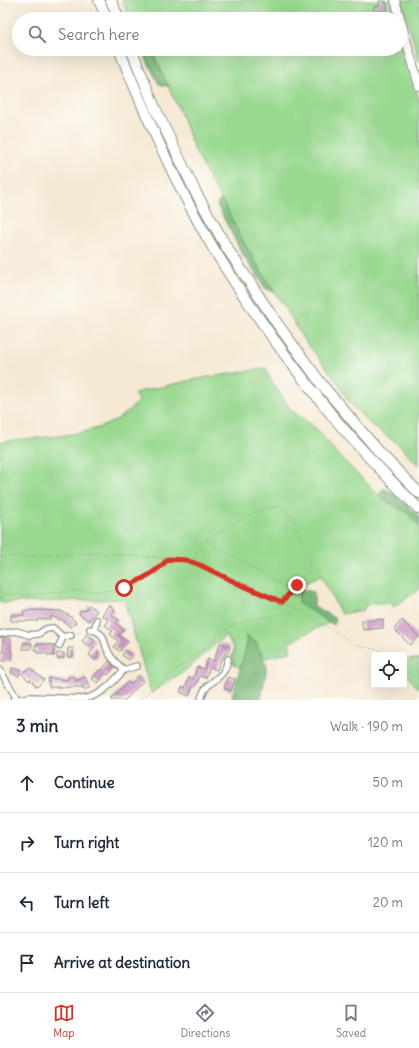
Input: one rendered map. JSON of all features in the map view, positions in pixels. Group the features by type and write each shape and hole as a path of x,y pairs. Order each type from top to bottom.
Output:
{"highway":[{"path":"99,0 104,12"},
{"path":"111,0 116,12"},
{"path":"122,56 168,162 212,245 249,303 280,348 331,415 385,475 419,509"},
{"path":"134,56 155,108 196,193 227,248 276,322 323,386 380,453 419,493"}],"street":[{"path":"395,0 398,12"},
{"path":"407,43 419,86"},
{"path":"97,620 92,629 98,631 104,637 110,655 124,670"},
{"path":"0,634 16,631 29,636 38,634 46,629 53,628 63,637"},
{"path":"63,637 71,635"},
{"path":"59,646 63,637"},
{"path":"201,700 207,686 220,677 227,667 228,659"},
{"path":"0,670 15,699 31,697 83,699 98,695 110,686 124,670 137,666"}],"path":[{"path":"193,563 200,543 265,508 282,506 291,516 310,565 307,574 282,602"},
{"path":"206,540 292,591"},
{"path":"0,557 101,554 186,560 300,610 355,644 383,652"},
{"path":"0,593 33,594 124,588 148,576 162,566 168,559"},
{"path":"138,700 233,624 300,610"},
{"path":"71,635 92,629"},
{"path":"226,630 236,643 232,658 228,659"},
{"path":"407,658 419,656"}],"green space":[{"path":"122,0 391,0 395,12 127,12"},
{"path":"419,0 419,62 407,19 407,12 405,12 402,1"},
{"path":"145,56 154,56 169,87 159,84"},
{"path":"154,56 407,56 419,100 419,466 399,445 370,424 350,403 336,380 302,337 285,307 244,243 193,147 181,114"},
{"path":"222,200 244,243 274,292 265,288 243,255 217,205 219,201"},
{"path":"266,368 270,379 291,410 317,429 338,455 383,499 408,513 419,526 419,590 393,607 389,603 369,603 368,605 364,606 364,610 341,614 321,576 310,580 302,588 298,603 330,622 289,643 291,652 264,658 256,644 246,636 247,644 241,668 234,665 232,655 234,650 226,635 187,669 151,693 124,599 0,603 0,442 57,436 85,431 112,422 123,415 139,401 134,394 138,392 197,379"},
{"path":"383,488 398,497 419,517 419,526 408,513 379,496"},
{"path":"300,589 314,592 314,606 336,619 334,625 298,603"},
{"path":"246,636 256,643 267,666 261,700 231,700 247,644"},
{"path":"419,659 419,689 407,675 407,660"}],"building":[{"path":"379,1 385,1 385,3 387,3 387,12 374,12 374,6 379,6"},
{"path":"89,605 97,611 89,621 79,614 82,610 85,611"},
{"path":"109,605 115,610 111,614 119,620 116,623 124,630 119,635 128,642 120,651 114,647 118,641 110,634 113,631 105,625 109,621 102,615"},
{"path":"23,611 61,611 70,616 76,622 71,628 61,619 60,620 51,616 51,619 38,619 38,621 11,621 11,615 24,615"},
{"path":"383,619 383,628 363,630 362,621"},
{"path":"402,620 419,637 410,645 394,629"},
{"path":"87,634 95,640 89,647 82,641"},
{"path":"3,638 11,638 12,660 2,661 1,652 3,652"},
{"path":"23,643 32,643 31,649 23,649"},
{"path":"220,643 230,647 227,654 225,653 222,660 221,659 217,670 210,667 206,678 200,676 195,687 193,686 189,696 180,692 182,687 185,688 189,677 193,679 197,667 204,669 208,659 214,661"},
{"path":"35,645 54,645 54,656 47,655 47,653 37,653 37,650 35,650"},
{"path":"68,648 73,648 73,657 67,657"},
{"path":"94,648 99,651 97,653 99,655 95,660 89,655"},
{"path":"125,650 132,655 129,660 122,655"},
{"path":"57,653 64,653 64,658 57,659"},
{"path":"109,661 114,667 108,675 106,673 98,683 92,679 99,670 101,671"},
{"path":"12,668 21,670 19,676 11,673"},
{"path":"30,668 44,680 37,687 30,679 29,681 22,674"},
{"path":"137,676 143,681 125,700 111,700 127,682 131,684"},
{"path":"68,677 76,677 76,681 85,677 90,687 84,690 83,687 49,687 49,678 68,680"},
{"path":"228,677 235,679 231,691 224,688"}],"route":[{"path":"124,588 148,576 162,566 168,559 186,560 200,565 241,585 282,602 297,585"}]}
